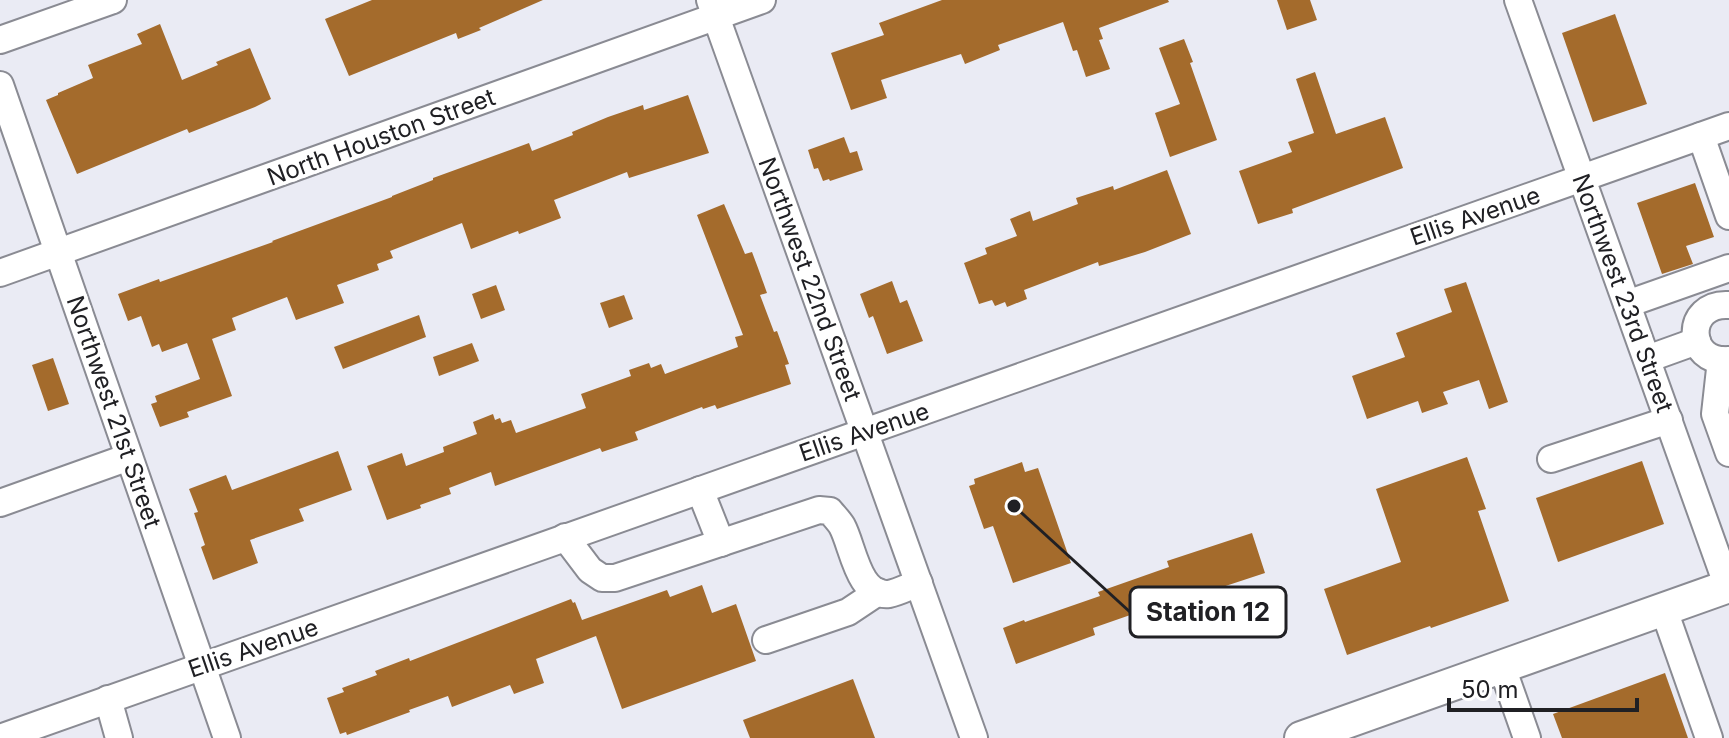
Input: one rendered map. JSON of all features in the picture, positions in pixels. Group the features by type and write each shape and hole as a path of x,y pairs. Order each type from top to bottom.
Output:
{"main road":[{"path":"1301,738 1729,587"}],"street":[{"path":"0,40 113,0"},
{"name":"North Houston Street","path":"0,273 713,8 762,0"},
{"name":"Northwest 23rd Street","path":"1518,0 1729,587"},
{"name":"Northwest 22nd Street","path":"713,8 974,738"},
{"name":"Northwest 21st Street","path":"0,85 227,738"},
{"name":"Ellis Avenue","path":"0,738 1729,126"},
{"path":"1701,136 1729,216"},
{"path":"1627,304 1729,268"},
{"path":"1729,305 1708,308 1696,323 1695,333 1707,355 1725,360 1715,414 1729,453"},
{"path":"1647,359 1697,341"},
{"path":"1551,459 1669,420"},
{"path":"0,503 129,457"},
{"path":"700,490 721,543"},
{"path":"565,537 590,570 602,578 615,578 819,510 830,511 841,524 869,588 889,594 919,583"},
{"path":"766,640 848,612 878,592"},
{"path":"1664,610 1709,738"},
{"path":"1502,667 1527,738"},
{"path":"108,699 119,738"}],"building":[{"path":"372,0 543,0 479,28 481,30 458,39 456,33 349,76 325,19"},
{"path":"942,0 1169,2 1099,28 1103,39 1099,40 1110,69 1086,77 1063,22 998,45 1000,50 965,64 961,54 881,80 887,98 851,110 831,53 884,35 879,23"},
{"path":"1277,0 1310,0 1317,20 1287,30"},
{"path":"1615,14 1647,104 1593,122 1562,33"},
{"path":"160,24 182,80 250,48 271,99 77,174 46,100 93,78 88,65 142,44 137,34"},
{"path":"1184,39 1217,140 1170,157 1155,113 1180,104 1159,48"},
{"path":"1315,72 1336,134 1385,117 1403,168 1258,224 1239,171 1292,152 1288,142 1314,133 1296,79"},
{"path":"688,95 709,153 629,178 627,172 554,200 561,218 471,249 462,223 390,251 393,258 377,264 379,270 337,285 344,303 296,320 287,297 232,318 236,330 212,339 232,396 187,412 189,417 160,427 151,404 157,402 155,396 200,379 187,343 162,352 159,344 152,347 141,316 128,321 118,294 273,242 529,143 532,151 608,117 643,105 644,110"},
{"path":"844,137 850,153 857,151 863,170 823,181 818,168 814,169 808,150"},
{"path":"1167,170 1191,234 1099,266 1098,262 1024,290 1027,299 1007,307 1005,302 995,306 992,300 979,304 964,263 987,254 985,248 1017,236 1010,219 1030,211 1033,221 1078,204 1076,198 1113,186 1114,190"},
{"path":"1695,183 1714,237 1686,246 1693,264 1662,274 1637,203"},
{"path":"724,204 745,254 752,252 758,268 767,293 760,295 789,364 785,365 791,384 717,409 715,405 702,407 635,432 638,440 602,452 600,448 495,486 491,472 449,488 451,494 420,505 421,508 387,520 367,466 402,453 406,466 444,452 443,447 477,434 473,422 493,414 495,420 500,418 502,423 511,420 516,433 586,408 581,394 631,376 629,370 649,363 651,368 661,364 665,374 738,347 735,337 743,335 697,215"},
{"path":"892,281 900,303 907,300 923,341 887,354 873,316 869,318 860,294"},
{"path":"1466,282 1508,402 1489,409 1479,380 1443,392 1448,404 1422,413 1418,401 1367,419 1352,376 1405,357 1396,333 1452,312 1444,289"},
{"path":"496,285 505,310 481,319 472,294"},
{"path":"624,295 633,319 609,328 600,303"},
{"path":"419,315 426,337 343,369 334,347"},
{"path":"472,343 479,361 439,376 433,357"},
{"path":"53,358 69,404 48,411 32,365"},
{"path":"338,451 352,490 299,509 304,521 250,540 258,563 213,580 201,547 205,545 189,489 226,475 232,490"},
{"path":"1467,457 1486,509 1478,511 1509,601 1347,655 1324,589 1401,562 1376,489"},
{"path":"1642,461 1664,524 1558,562 1536,498"},
{"path":"1022,462 1025,472 1038,468 1071,563 1013,583 993,526 984,529 969,486 975,484 974,479"},
{"path":"1252,533 1265,573 1093,628 1095,635 1016,664 1003,628 1100,596 1098,592 1169,567 1167,561"},
{"path":"702,585 712,613 736,604 756,661 622,709 596,636 536,659 544,683 514,694 510,685 452,707 448,696 347,735 346,732 340,734 327,698 344,692 342,688 377,675 375,671 409,658 410,661 571,599 582,620 667,590 670,597"},
{"path":"1665,673 1688,738 1562,738 1553,714"},
{"path":"853,679 875,738 750,738 743,720"}],"place":[{"name":"Station 12","path":"1014,506"}]}
